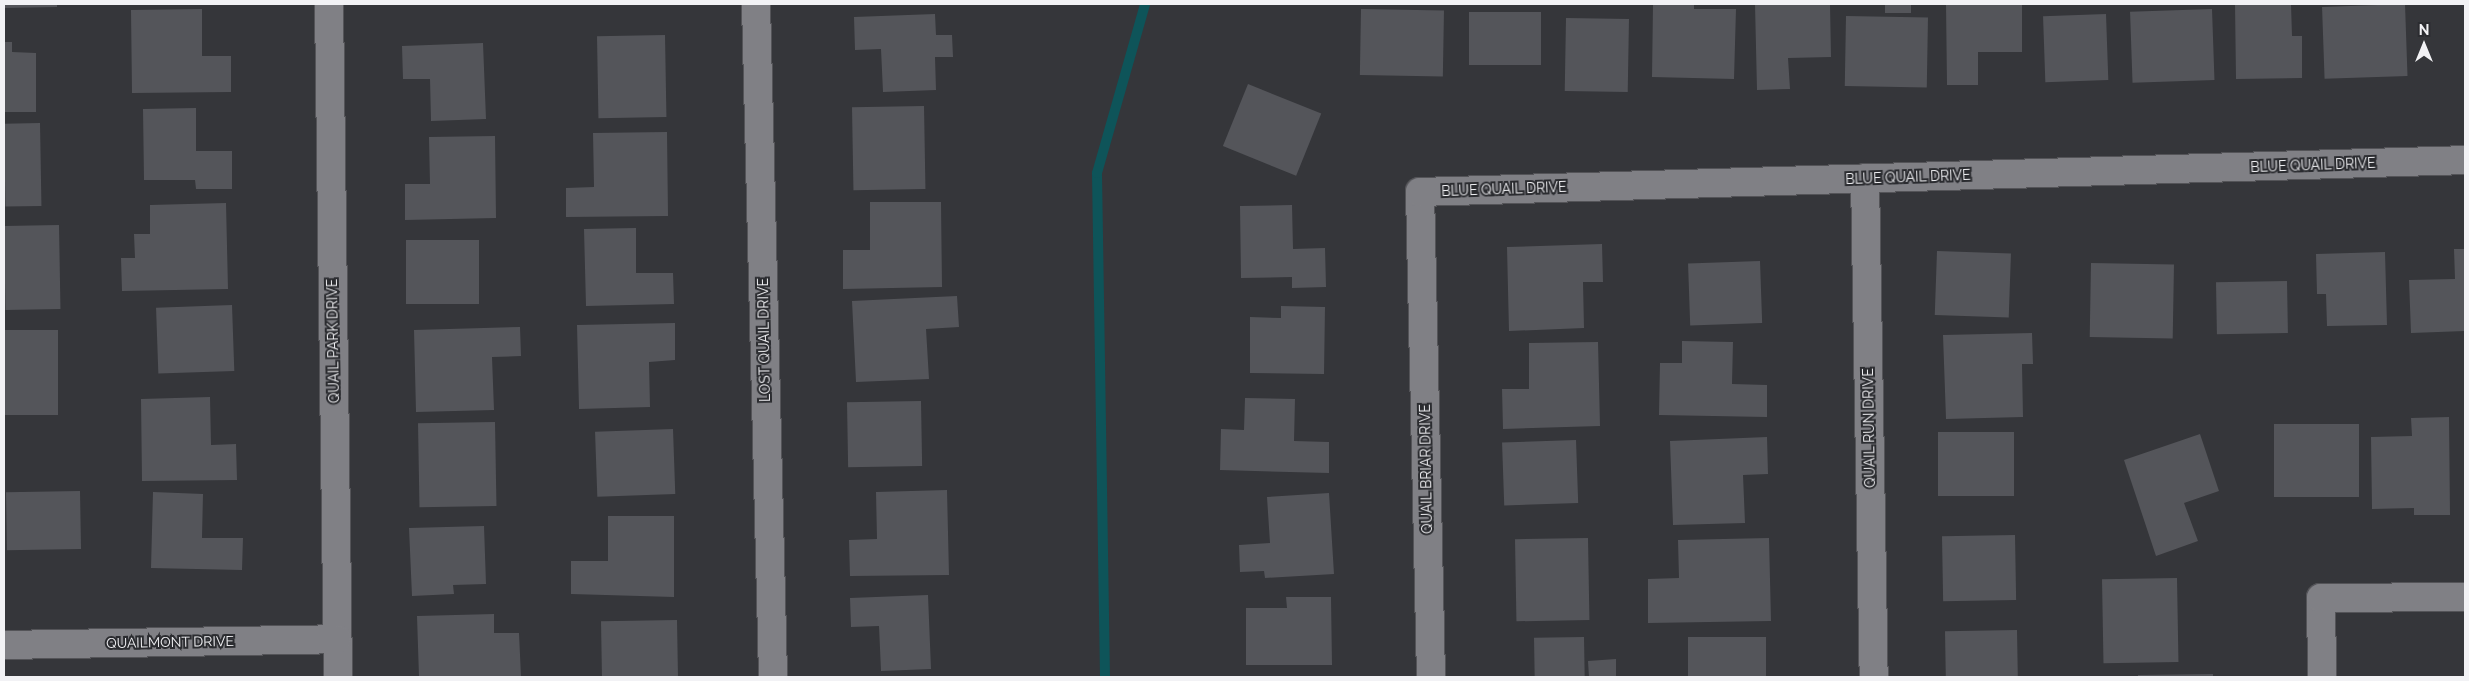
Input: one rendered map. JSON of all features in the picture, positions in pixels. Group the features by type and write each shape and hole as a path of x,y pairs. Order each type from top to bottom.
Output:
{"street":[{"name":"QUAIL PARK DRIVE","path":"329,4 338,677"},
{"name":"LOST QUAIL DRIVE","path":"756,4 773,677"},
{"name":"BLUE QUAIL DRIVE","path":"1421,260 1420,192 2465,160"},
{"name":"QUAIL RUN DRIVE","path":"1865,178 1874,677"},
{"name":"QUAIL BRIAR DRIVE","path":"1421,260 1431,677"},
{"path":"2322,677 2321,598 2465,597"},
{"name":"QUAILMONT DRIVE","path":"4,645 337,639"}],"building":[{"path":"4,4 57,4 57,7 4,8"},
{"path":"1653,4 1694,4 1694,9 1736,9 1734,79 1652,77"},
{"path":"1755,4 1830,4 1831,57 1788,58 1790,89 1757,90"},
{"path":"1885,4 1911,4 1911,13 1885,13"},
{"path":"1946,4 2022,4 2022,52 1978,52 1978,85 1947,85"},
{"path":"2235,4 2291,4 2292,36 2302,36 2302,78 2236,79"},
{"path":"2405,4 2408,76 2325,79 2322,7"},
{"path":"202,9 202,56 231,56 231,92 132,93 131,10"},
{"path":"1361,9 1444,10 1443,76 1360,75"},
{"path":"2212,9 2214,80 2133,83 2130,12"},
{"path":"1469,12 1541,12 1541,65 1469,65"},
{"path":"935,14 936,35 952,35 953,57 935,57 936,90 883,92 881,49 855,50 854,17"},
{"path":"2106,14 2108,80 2045,82 2043,16"},
{"path":"1846,16 1928,17 1927,87 1845,86"},
{"path":"1566,18 1629,19 1628,92 1565,91"},
{"path":"665,35 666,117 598,118 597,36"},
{"path":"4,42 12,42 12,52 36,53 36,112 4,112"},
{"path":"483,43 486,119 431,121 430,79 403,79 402,46"},
{"path":"1248,84 1321,114 1296,176 1223,146"},
{"path":"924,106 925,189 853,190 852,107"},
{"path":"196,108 196,151 232,151 232,189 196,189 195,180 144,180 143,109"},
{"path":"40,123 41,206 5,207 4,124"},
{"path":"667,132 668,216 566,217 566,188 594,187 593,133"},
{"path":"495,136 496,218 405,220 405,184 430,184 429,137"},
{"path":"870,202 941,202 942,287 843,289 843,250 870,250"},
{"path":"226,203 228,289 122,291 121,258 135,258 134,234 150,234 150,205"},
{"path":"1292,205 1293,249 1325,248 1326,287 1292,288 1292,277 1241,278 1240,206"},
{"path":"59,225 60,309 5,310 4,226"},
{"path":"636,228 636,273 673,273 674,304 586,306 584,229"},
{"path":"406,240 479,240 479,304 406,304"},
{"path":"1602,244 1603,282 1583,282 1584,328 1509,331 1507,247"},
{"path":"2454,249 2465,249 2465,331 2411,333 2409,280 2455,279"},
{"path":"1937,251 2011,254 2009,318 1935,315"},
{"path":"2385,252 2387,325 2327,326 2326,294 2317,294 2316,254"},
{"path":"1760,261 1762,323 1690,325 1688,264"},
{"path":"2091,263 2174,264 2173,338 2090,337"},
{"path":"2287,281 2288,333 2217,334 2216,282"},
{"path":"957,296 959,327 926,329 929,379 856,382 852,301"},
{"path":"232,305 234,371 158,374 156,308"},
{"path":"1281,306 1325,307 1324,374 1250,373 1250,317 1281,318"},
{"path":"675,323 675,360 649,362 650,407 579,409 577,325"},
{"path":"520,327 521,356 492,357 494,410 416,412 414,330"},
{"path":"4,330 58,330 58,415 4,415"},
{"path":"2032,333 2033,364 2022,364 2023,417 1946,419 1943,335"},
{"path":"1682,341 1733,342 1732,384 1767,385 1767,417 1659,415 1660,363 1682,363"},
{"path":"1598,342 1600,426 1503,429 1502,389 1529,389 1529,343"},
{"path":"210,397 211,445 236,444 237,480 142,481 141,399"},
{"path":"1245,398 1295,399 1294,441 1329,442 1329,473 1220,470 1221,429 1244,430"},
{"path":"921,401 922,466 848,467 847,402"},
{"path":"2449,417 2450,515 2414,515 2414,508 2372,509 2371,437 2412,436 2411,418"},
{"path":"495,422 496,506 419,507 418,423"},
{"path":"2274,424 2359,424 2359,497 2274,497"},
{"path":"673,429 675,494 597,497 595,432"},
{"path":"1938,432 2014,432 2014,496 1938,496"},
{"path":"2200,434 2219,491 2184,503 2198,541 2156,556 2124,460"},
{"path":"1767,437 1768,474 1743,475 1745,523 1673,525 1670,441"},
{"path":"1576,440 1578,503 1504,506 1502,443"},
{"path":"947,490 949,575 850,576 849,540 877,539 876,492"},
{"path":"80,491 81,549 7,550 6,492"},
{"path":"153,492 203,494 202,538 243,538 242,570 151,568"},
{"path":"1329,493 1334,574 1265,578 1264,571 1240,572 1239,545 1270,543 1267,497"},
{"path":"608,516 674,516 674,597 571,594 571,561 608,561"},
{"path":"484,526 486,584 453,585 454,594 412,596 409,528"},
{"path":"2015,535 2016,600 1943,601 1942,536"},
{"path":"1588,538 1589,620 1516,621 1515,539"},
{"path":"1769,538 1771,621 1648,623 1648,579 1679,578 1678,540"},
{"path":"2177,578 2178,662 2103,663 2102,579"},
{"path":"928,595 931,669 881,671 879,626 851,627 850,598"},
{"path":"1286,597 1331,597 1332,665 1246,665 1246,608 1287,608"},
{"path":"494,614 494,633 519,633 521,677 419,677 417,616"},
{"path":"677,620 678,677 602,677 601,621"},
{"path":"2017,630 2018,677 1946,677 1945,631"},
{"path":"1584,637 1585,677 1535,677 1534,638"},
{"path":"1688,637 1766,637 1766,677 1688,677"},
{"path":"1616,659 1616,677 1589,677 1588,661"},
{"path":"2213,674 2213,677 2138,677 2138,675"}],"waterway":[{"path":"1105,677 1097,173 1145,4"}]}
